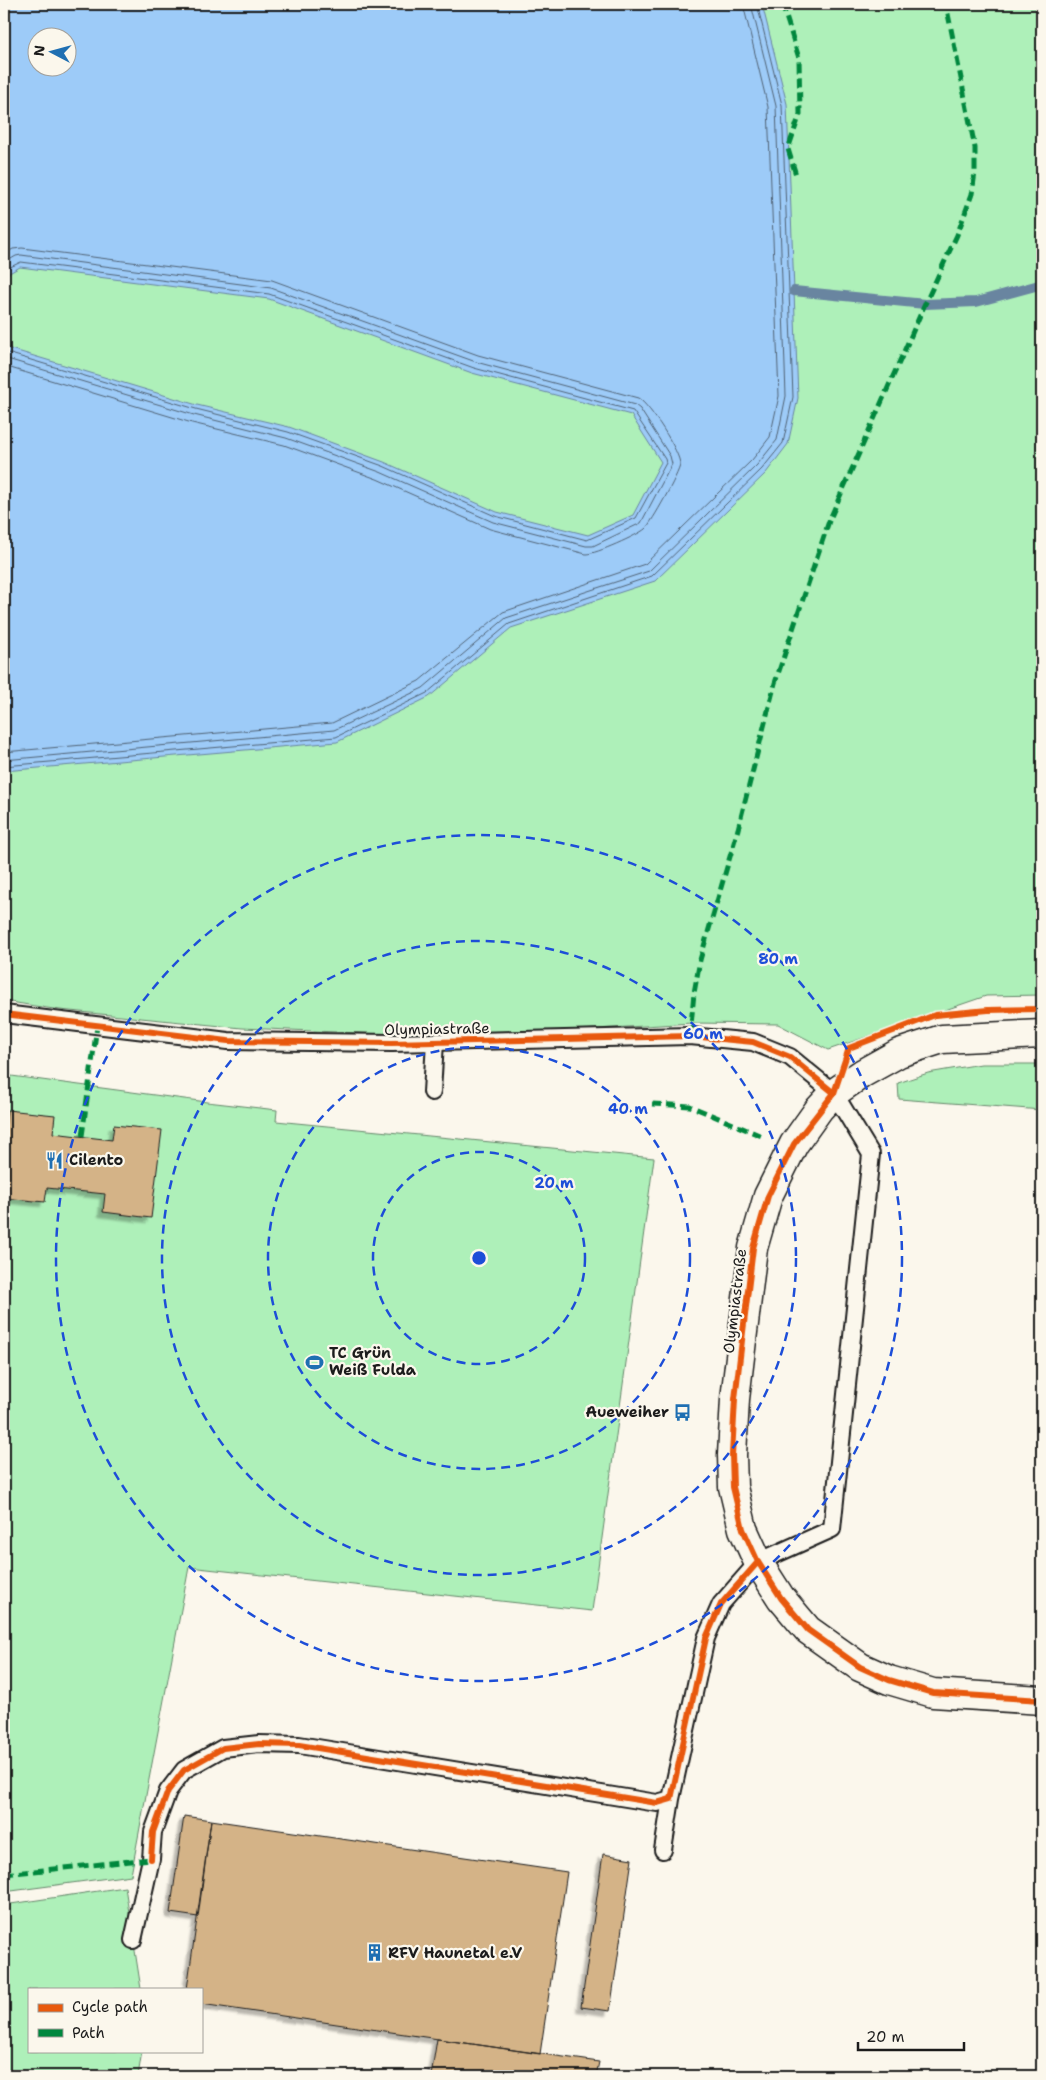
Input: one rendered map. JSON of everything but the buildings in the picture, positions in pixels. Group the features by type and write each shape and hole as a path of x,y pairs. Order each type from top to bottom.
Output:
{"street":[{"name":"Olympiastraße","path":"1042,1034 942,1040 899,1053 834,1092 794,1144 768,1196 753,1248 735,1398 732,1455 733,1487 743,1529 758,1562 782,1598 808,1630 860,1667 889,1680 933,1693 1042,1700"}],"lane":[{"name":"Olympiastraße","path":"4,1014 228,1041 434,1042 690,1036 753,1042 790,1057 834,1092"},
{"path":"432,1092 434,1042"},
{"path":"663,1850 664,1801 706,1638 721,1604 758,1562 832,1529 871,1154 834,1092"},
{"path":"133,1940 151,1859 154,1832 168,1791 184,1770 223,1748 259,1744 299,1745 664,1801"}],"green space":[{"path":"4,4 1042,4 1042,995 986,996 828,1050 778,1024 692,1023 564,1031 432,1036 242,1028 60,1010 4,1001"},
{"path":"981,1064 1042,1064 1042,1110 899,1099 898,1083 928,1073"},
{"name":"TC Grün Weiß Fulda","path":"4,1075 277,1110 276,1121 654,1158 592,1611 189,1567 131,1875 4,1892"},
{"path":"125,1887 141,1988 28,1988 28,2052 142,2052 138,2076 4,2076 4,1905"}],"water":[{"path":"4,4 762,4 787,104 798,398 788,444 766,473 655,581 511,628 429,697 337,742 4,771 4,347 197,405 289,427 384,462 497,512 588,535 633,515 661,462 631,415 472,373 269,299 20,267 4,276"}],"waterway":[{"path":"794,291 925,304 976,302 1039,285 1042,281"}],"marked path":[{"path":"782,4 799,58 800,114 788,149 796,175"},
{"path":"690,1036 694,993 700,960 738,829 775,683 829,521 957,235 972,194 975,172 975,148 946,4"},
{"path":"82,1136 97,1026"},
{"path":"652,1104 690,1106 764,1137"},
{"path":"4,1874 151,1859"}],"cycle path":[{"path":"1042,1009 988,1010 935,1015 849,1048 834,1093 794,1144 768,1196 753,1248 735,1399 732,1455 733,1487 743,1529 758,1562 781,1598 808,1630 860,1667 889,1680 933,1693 1042,1700"},
{"path":"4,1014 228,1041 392,1043 690,1036 753,1042 790,1057 834,1093"},
{"path":"151,1859 153,1832 168,1791 184,1770 223,1748 259,1744 299,1745 657,1803 671,1799 706,1638 721,1604 758,1562"}],"place":[{"name":"Cilento","path":"55,1160"},
{"name":"TC Grün Weiß Fulda","path":"315,1362"},
{"name":"Aueweiher","path":"683,1412"},
{"name":"RFV Haunetal e.V","path":"374,1953"}]}
